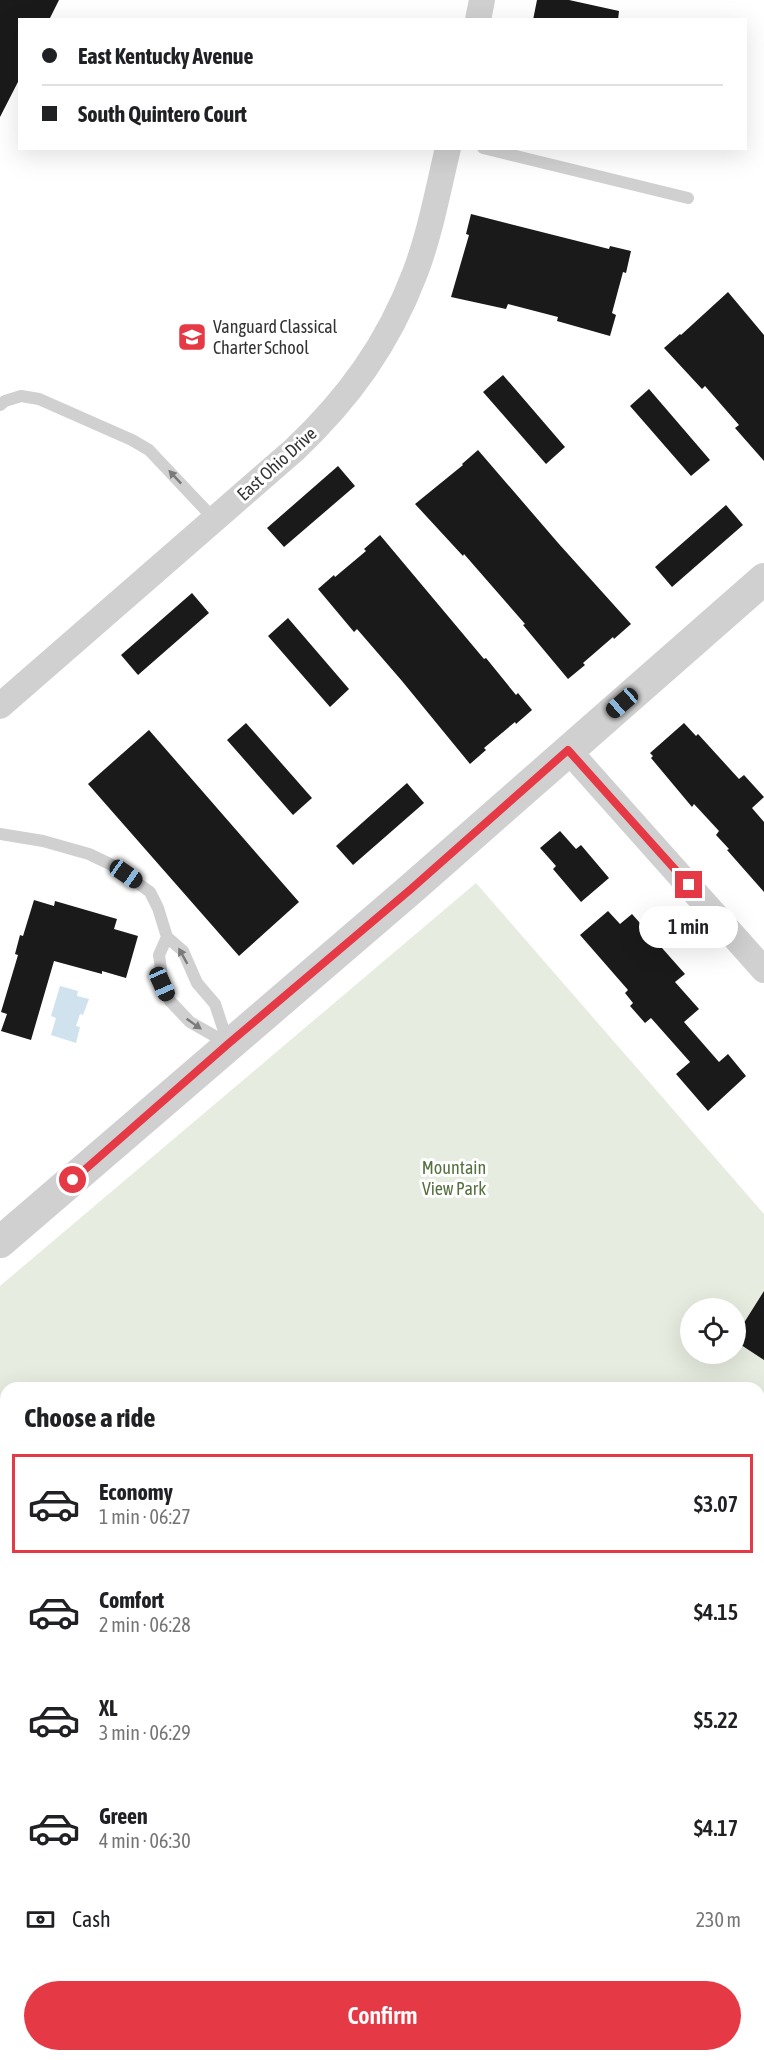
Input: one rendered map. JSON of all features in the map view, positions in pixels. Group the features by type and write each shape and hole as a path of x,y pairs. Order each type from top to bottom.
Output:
{"street":[{"path":"478,18 482,0"},
{"name":"East Ohio Drive","path":"0,706 215,520 324,422 353,388 378,352 399,312 416,271 429,229 448,150"},
{"path":"0,1242 411,889 764,579"},
{"path":"568,750 764,970"}],"lane":[{"path":"491,150 688,198"},
{"path":"0,405 21,396 39,399 132,440 149,450 215,520"},
{"path":"0,834 43,841 89,854 114,866 150,892 158,908 167,938 183,951 197,983 215,1004 228,1044"},
{"path":"167,938 159,955 162,984 170,1001 190,1022 228,1044"}],"green space":[{"name":"Mountain View Park","path":"476,883 764,1214 764,1382 0,1382 0,1286"}],"water":[{"path":"60,986 78,991 77,996 89,999 76,1026 80,1027 76,1043 51,1035 56,1018 51,1016"}],"building":[{"path":"0,0 59,0 50,18 18,18 18,82 0,117"},
{"path":"537,0 569,0 619,11 618,18 533,18"},
{"path":"471,214 609,249 610,246 631,251 612,313 616,315 610,336 557,321 558,317 508,304 506,309 451,297 469,235 466,234"},
{"path":"728,292 764,335 764,461 735,428 739,425 705,386 702,389 664,348"},
{"path":"503,375 565,447 546,464 483,392"},
{"path":"649,389 710,460 691,476 630,406"},
{"path":"478,450 631,624 583,663 585,665 568,679 523,625 525,624 464,554 463,556 415,504"},
{"path":"338,466 355,486 284,547 267,528"},
{"path":"726,505 743,525 672,587 655,567"},
{"path":"380,535 484,659 486,658 516,695 518,693 532,710 484,748 486,750 470,764 357,629 354,632 318,589 366,551 364,549"},
{"path":"192,593 209,613 138,675 121,655"},
{"path":"288,618 349,689 330,707 268,636"},
{"path":"246,723 312,798 293,815 227,740"},
{"path":"684,723 696,736 698,734 739,779 744,775 764,797 752,808 764,822 764,892 727,850 729,849 716,835 719,831 694,804 692,807 651,758 653,756 650,753"},
{"path":"149,730 299,902 239,956 88,784"},
{"path":"407,783 424,803 353,865 336,846"},
{"path":"560,831 576,849 581,845 609,878 581,902 553,869 556,866 540,848"},
{"path":"34,900 54,906 55,901 117,919 114,929 138,936 126,978 54,961 31,1040 1,1031 7,1014 1,1012 18,955 15,954 20,935 23,936"},
{"path":"608,911 620,924 632,914 685,974 675,982 699,1009 684,1022 719,1062 728,1054 746,1076 708,1111 676,1074 690,1062 651,1018 645,1023 630,1006 633,1003 625,993 628,990 580,935"},
{"path":"764,1291 764,1360 746,1348 746,1320"}],"place":[{"name":"Vanguard Classical Charter School","path":"192,337"}],"route":[{"path":"73,1180 228,1044 411,889 568,750 689,885"}]}
